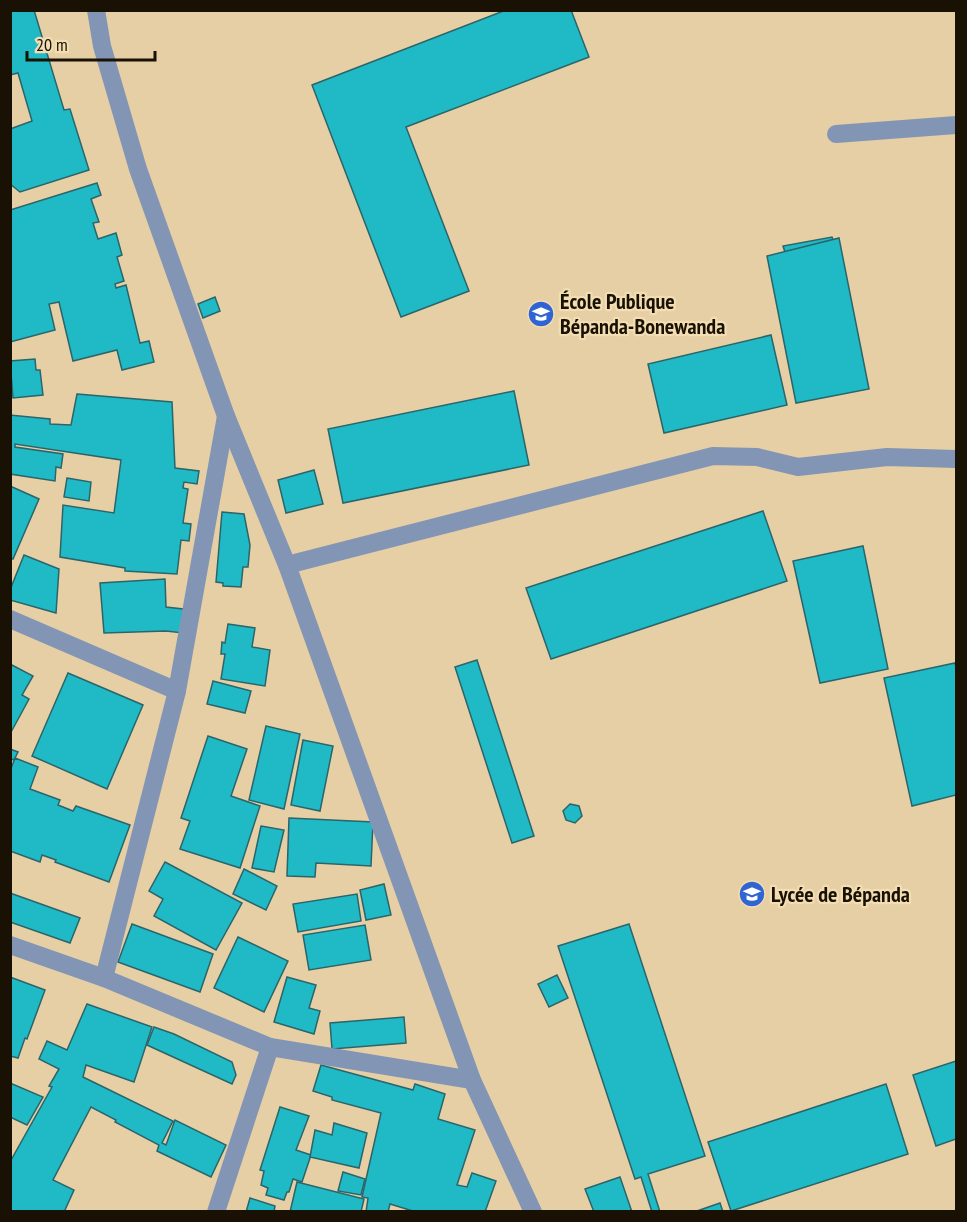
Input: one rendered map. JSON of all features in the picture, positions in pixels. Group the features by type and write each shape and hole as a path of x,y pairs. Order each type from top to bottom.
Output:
{"street":[{"path":"96,10 102,46 138,169 226,416 287,565 472,1080 533,1212"},
{"path":"836,134 957,125"},
{"path":"104,978 177,691 226,416"},
{"path":"287,565 713,456 757,457 798,467 887,458 957,459"},
{"path":"10,619 177,691"},
{"path":"10,945 104,978 270,1047 472,1080"},
{"path":"216,1212 270,1047"}],"building":[{"path":"10,10 34,10 64,110 70,109 89,170 20,192 10,184 10,129 32,121 18,73 10,75"},
{"path":"506,10 571,10 589,57 406,127 469,291 401,317 312,85"},
{"path":"97,183 101,195 91,199 99,222 93,223 98,239 116,233 122,255 117,257 124,281 115,284 116,288 126,285 140,343 149,341 154,362 122,370 117,350 73,361 59,302 49,304 55,330 10,342 10,210"},
{"path":"832,237 833,240 785,252 783,246"},
{"path":"839,238 869,389 796,403 767,256"},
{"path":"215,297 220,311 203,318 198,304"},
{"path":"771,335 787,405 664,433 648,364"},
{"path":"35,359 36,370 40,370 43,395 13,398 10,361"},
{"path":"514,391 529,465 343,503 328,429"},
{"path":"77,394 172,402 175,468 199,471 197,484 184,482 183,488 188,489 183,523 191,524 189,541 181,540 177,574 125,571 125,568 60,557 63,505 114,513 121,460 15,444 15,447 63,454 61,468 56,467 55,481 10,474 10,415 50,419 50,424 71,425"},
{"path":"314,470 323,504 286,513 278,480"},
{"path":"67,478 91,482 89,501 64,497"},
{"path":"10,486 39,499 13,559 10,558"},
{"path":"763,511 787,581 551,659 526,588"},
{"path":"222,512 244,514 250,545 248,567 243,567 241,587 223,586 223,583 216,582"},
{"path":"863,546 888,669 820,683 793,561"},
{"path":"24,555 59,569 56,613 10,600 10,590"},
{"path":"165,579 166,607 183,609 183,633 166,631 104,633 100,583"},
{"path":"228,624 255,628 252,647 270,650 265,686 221,679 225,654 221,654 222,642 225,643"},
{"path":"477,660 534,836 512,843 455,667"},
{"path":"955,663 956,795 912,806 884,678"},
{"path":"10,664 33,676 22,695 29,699 10,734"},
{"path":"68,673 143,705 107,789 32,756"},
{"path":"213,681 251,691 245,713 207,704"},
{"path":"266,726 300,734 284,809 249,800"},
{"path":"208,736 247,749 231,796 260,806 240,868 180,849 190,821 181,818"},
{"path":"303,740 333,746 320,811 291,805"},
{"path":"10,749 18,752 14,760 10,761"},
{"path":"15,758 38,767 30,789 60,800 58,805 73,811 76,806 130,825 109,882 42,855 40,862 10,851 10,771"},
{"path":"570,804 579,806 582,816 575,823 566,820 563,811"},
{"path":"289,818 373,822 371,866 316,863 315,877 287,876"},
{"path":"261,826 284,830 274,872 252,868"},
{"path":"165,862 242,903 216,950 154,916 163,899 149,891"},
{"path":"244,869 277,886 266,910 233,894"},
{"path":"384,884 391,915 366,920 360,890"},
{"path":"10,893 80,918 70,943 10,922"},
{"path":"357,894 361,921 298,932 293,904"},
{"path":"132,924 213,954 200,992 118,962"},
{"path":"629,924 705,1156 648,1174 660,1212 652,1212 641,1177 635,1179 558,946"},
{"path":"365,925 371,960 309,970 303,935"},
{"path":"238,937 288,961 264,1012 214,988"},
{"path":"557,975 568,998 549,1007 538,984"},
{"path":"10,977 45,990 18,1058 10,1056"},
{"path":"287,977 316,985 309,1008 320,1011 314,1034 274,1022"},
{"path":"87,1004 152,1027 134,1082 86,1065 83,1077 173,1121 162,1143 166,1145 175,1120 226,1145 211,1177 157,1151 159,1145 91,1107 53,1180 74,1190 65,1210 68,1212 10,1212 10,1162 52,1087 49,1086 59,1069 39,1059 47,1041 67,1050"},
{"path":"404,1017 406,1043 332,1049 330,1023"},
{"path":"154,1027 174,1034 232,1062 236,1075 232,1084 147,1045"},
{"path":"956,1061 956,1139 936,1146 913,1075"},
{"path":"321,1065 413,1090 415,1084 445,1094 438,1119 475,1130 457,1185 467,1187 472,1173 496,1181 485,1212 416,1212 390,1204 388,1212 366,1212 368,1198 362,1197 381,1113 332,1100 332,1097 313,1091"},
{"path":"10,1083 43,1097 27,1125 10,1117"},
{"path":"886,1084 908,1154 731,1211 708,1142"},
{"path":"280,1107 309,1116 296,1150 311,1155 302,1182 293,1179 284,1200 266,1195 268,1188 261,1185 264,1171 260,1170"},
{"path":"334,1123 367,1133 359,1168 310,1157 315,1130 332,1135"},
{"path":"343,1172 365,1179 361,1195 338,1191"},
{"path":"620,1177 632,1212 594,1212 585,1189"},
{"path":"297,1182 364,1199 361,1212 290,1212"},
{"path":"250,1198 275,1206 274,1212 246,1212"},
{"path":"720,1203 723,1212 694,1212"}],"place":[{"name":"École Publique Bépanda-Bonewanda","path":"541,314"},
{"name":"Lycée de Bépanda","path":"752,894"}]}
